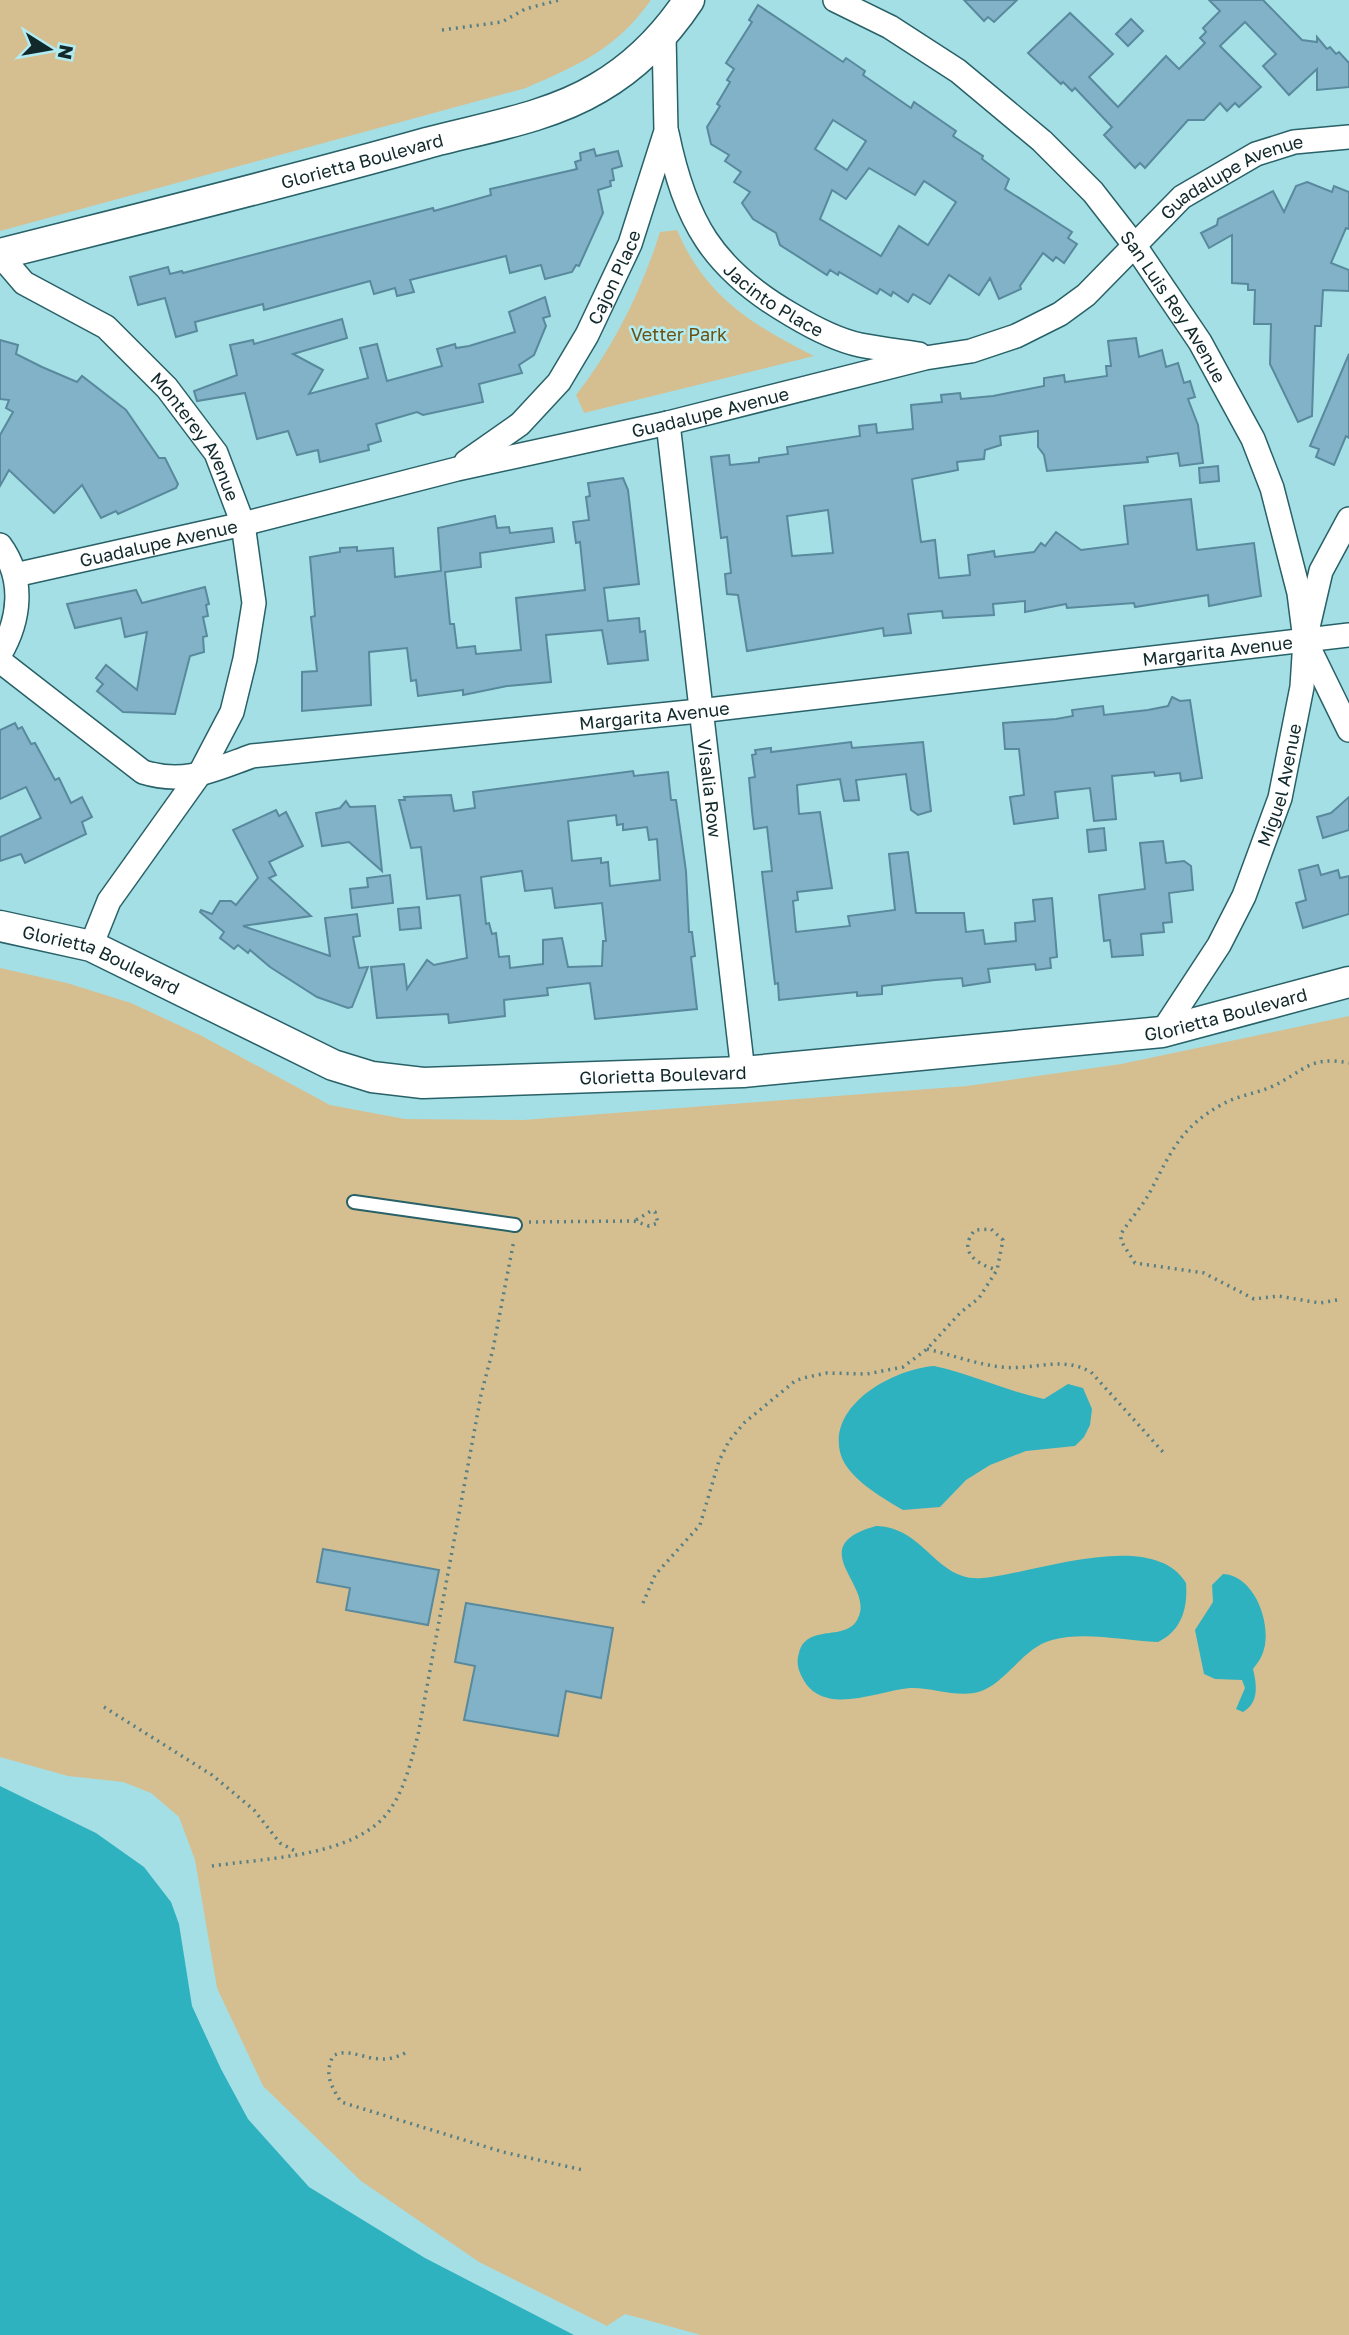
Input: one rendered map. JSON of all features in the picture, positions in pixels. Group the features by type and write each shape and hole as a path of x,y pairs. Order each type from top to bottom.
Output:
{"street":[{"name":"Glorietta Boulevard","path":"0,255 377,158 557,107 596,89 631,66 664,35 689,0"},
{"name":"San Luis Rey Avenue","path":"835,0 890,27 958,71 1042,141 1093,192 1135,246 1200,341 1253,439 1272,488 1299,593 1305,640 1349,730"},
{"name":"Cajon Place","path":"457,469 520,424 559,382 587,335 631,244 666,131 664,35"},
{"name":"Jacinto Place","path":"666,131 676,176 698,227 724,266 761,298 807,324 858,345 921,355 971,351"},
{"name":"Guadalupe Avenue","path":"15,575 243,524 457,469 668,423 925,358 971,351 1016,336 1060,314 1086,295 1182,197 1256,154 1294,142 1349,137"},
{"name":"Monterey Avenue","path":"0,255 24,283 106,327 167,388 216,453 243,524 254,603 245,659 232,712 199,775 109,901 91,946"},
{"name":"Visalia Row","path":"668,423 699,711 743,1072"},
{"name":"Miguel Avenue","path":"1162,1032 1219,945 1244,896 1275,810 1303,687 1305,640 1321,571 1349,519"},
{"path":"0,545 15,575 18,605 12,633 0,654"},
{"name":"Margarita Avenue","path":"0,661 143,772 166,779 199,775 252,756 699,711 1349,635"},
{"name":"Glorietta Boulevard","path":"0,926 91,946 333,1065 372,1077 423,1083 743,1072 1162,1032 1349,982"}],"lane":[{"path":"354,1202 515,1225"}],"path":[{"path":"442,30 502,22 525,9 559,0"},
{"path":"1337,1300 1320,1303 1278,1296 1254,1299 1204,1273 1135,1263 1121,1241 1121,1234 1152,1189 1165,1158 1199,1119 1223,1104 1270,1087 1316,1062 1328,1059 1349,1063"},
{"path":"212,1866 338,1846 364,1834 389,1811 407,1774 421,1722 515,1225 533,1222 634,1222 649,1226 658,1223 655,1212 650,1211 634,1222"},
{"path":"643,1603 655,1575 700,1525 719,1461 729,1441 744,1423 795,1381 827,1373 867,1374 902,1367 927,1349 960,1313 979,1298 997,1270 1003,1240 991,1229 975,1230 967,1244 968,1253 982,1265 997,1270"},
{"path":"927,1349 1001,1367 1050,1362 1079,1365 1091,1372 1163,1452"},
{"path":"104,1707 212,1775 254,1811 280,1843 297,1853"},
{"path":"405,2053 385,2061 340,2052 333,2056 327,2070 328,2080 341,2102 503,2152 583,2170"}],"green space":[{"path":"0,0 651,0 624,31 595,54 526,88 0,231"},
{"name":"Vetter Park","path":"677,230 688,253 716,291 770,333 814,356 584,413 576,395 625,318 660,232"},
{"path":"0,968 67,983 131,1003 200,1035 330,1105 405,1119 523,1120 967,1086 1121,1064 1349,1016 1349,2335 701,2335 625,2314 607,2326 479,2262 361,2181 263,2086 217,1988 195,1860 179,1817 151,1793 123,1782 68,1776 0,1757"}],"water":[{"path":"934,1366 1044,1399 1068,1384 1083,1388 1092,1409 1090,1425 1075,1446 1026,1451 990,1465 966,1480 940,1507 903,1510 857,1479 840,1452 839,1434 845,1418 868,1392 901,1374"},
{"path":"876,1526 907,1535 941,1564 966,1577 1004,1575 1091,1558 1147,1558 1170,1567 1186,1583 1186,1601 1182,1617 1173,1632 1158,1642 1078,1636 1052,1640 1034,1649 993,1685 975,1693 910,1688 852,1699 824,1697 812,1690 803,1679 798,1666 799,1653 810,1638 845,1630 858,1618 861,1605 845,1568 842,1556 844,1545 854,1535"},
{"path":"1223,1574 1245,1583 1253,1593 1264,1618 1265,1644 1253,1669 1256,1687 1254,1699 1243,1712 1236,1709 1245,1688 1242,1680 1215,1679 1204,1674 1195,1630 1213,1602 1212,1585"},
{"path":"0,1786 96,1833 144,1867 171,1902 179,1924 192,2006 221,2069 248,2119 309,2187 425,2258 574,2335 0,2335"}],"building":[{"path":"964,0 1017,0 994,22 988,17 984,21"},
{"path":"1209,0 1263,0 1302,40 1317,42 1317,37 1327,49 1330,47 1336,54 1339,52 1349,63 1349,87 1317,90 1317,69 1289,95 1263,66 1276,54 1245,22 1220,46 1261,87 1239,107 1235,103 1227,111 1220,103 1204,120 1188,120 1145,168 1140,163 1135,168 1104,135 1112,127 1075,88 1072,91 1063,82 1061,84 1028,53 1070,13 1113,54 1089,77 1118,107 1166,56 1179,69 1205,43 1200,38 1206,32 1203,28 1220,11"},
{"path":"758,5 843,62 846,58 865,71 863,75 911,108 914,102 956,131 953,136 983,156 982,159 1009,179 1005,189 1072,232 1068,238 1077,244 1064,263 1056,257 1053,261 1043,253 1020,286 1021,289 999,299 990,278 979,295 949,275 930,304 913,294 908,302 893,292 891,296 880,289 877,294 839,272 838,275 830,270 827,275 780,245 776,233 753,219 742,203 750,192 734,182 741,172 725,161 729,155 711,144 707,127 720,106 717,104 734,69 726,63 752,22 749,20","holes":["833,120 866,141 847,170 815,149","869,168 915,195 924,181 956,202 928,245 899,226 881,256 820,219 832,190 846,199"]},
{"path":"1131,19 1143,31 1128,46 1116,34"},
{"path":"594,149 596,156 618,151 622,166 612,169 614,180 610,181 611,186 598,190 603,213 579,266 576,265 572,272 545,279 541,265 510,273 506,256 410,280 414,292 397,296 395,288 374,294 370,281 264,310 263,304 195,322 197,331 176,337 165,298 138,305 130,277 168,267 170,274 183,273 433,208 434,211 491,195 490,189 577,169 575,162 581,160 580,153"},
{"path":"1307,182 1332,192 1334,186 1349,192 1349,229 1346,228 1331,263 1349,270 1349,291 1323,290 1321,326 1315,326 1312,416 1298,422 1270,364 1271,324 1254,324 1255,290 1248,290 1248,284 1232,283 1232,235 1209,248 1201,233 1217,225 1218,219 1273,191 1284,212 1296,186"},
{"path":"545,297 550,316 543,318 546,326 534,355 519,365 522,373 479,384 483,402 423,415 417,412 376,424 381,441 368,445 369,450 320,462 318,450 297,455 288,431 257,439 245,393 197,401 194,391 237,375 230,345 253,340 254,344 342,319 347,338 293,354 323,370 309,394 368,378 360,348 377,344 387,381 442,366 437,349 455,344 456,348 469,346 515,332 509,312"},
{"path":"1136,338 1139,357 1162,350 1166,367 1178,363 1184,383 1190,381 1195,397 1188,399 1198,425 1203,463 1180,466 1178,453 1147,457 1148,462 1047,471 1044,455 1038,447 1038,431 1000,436 1001,445 985,450 984,459 957,462 958,470 912,479 921,542 935,540 939,578 970,575 968,555 994,551 995,557 1034,552 1041,543 1045,546 1056,532 1081,550 1128,544 1124,506 1191,499 1197,550 1254,543 1261,596 1209,606 1208,595 1135,607 1134,603 1067,608 1066,604 1025,612 1025,601 993,604 994,615 943,618 942,611 908,614 911,633 884,636 883,628 747,651 738,595 727,594 725,574 731,573 727,537 721,538 711,457 729,455 730,465 759,462 759,458 788,454 787,447 860,436 859,426 876,424 877,433 913,429 911,405 942,402 941,395 960,393 961,399 993,396 1044,386 1044,378 1064,375 1065,382 1107,376 1106,366 1111,366 1108,341","holes":["828,510 833,553 792,556 787,516"]},
{"path":"0,340 18,345 16,354 42,367 77,382 82,376 126,410 159,458 165,458 178,484 176,488 118,514 116,511 101,518 82,485 54,513 9,470 0,486 0,435 13,412 6,408 9,400 0,399"},
{"path":"1349,354 1349,438 1346,436 1334,465 1316,457 1319,449 1310,446"},
{"path":"1218,466 1219,481 1200,483 1199,468"},
{"path":"623,478 628,490 639,584 604,588 608,621 639,618 640,632 645,631 648,660 608,664 602,630 546,635 551,682 507,686 463,695 463,690 418,696 416,680 411,681 407,648 369,652 371,705 302,711 302,672 317,671 311,617 315,616 310,557 340,552 340,548 357,547 357,551 393,548 395,577 441,571 438,528 495,516 497,528 509,527 510,533 552,528 554,542 480,553 481,567 445,572 450,624 454,624 457,648 475,646 476,654 521,650 516,598 585,590 580,542 576,543 573,522 589,520 586,497 590,496 588,483"},
{"path":"205,587 209,604 206,605 208,616 203,617 207,636 203,637 204,652 190,656 175,714 123,712 97,691 103,684 96,678 106,665 137,690 147,632 125,637 121,618 75,628 67,604 136,590 142,603"},
{"path":"1172,697 1180,701 1190,700 1202,778 1181,781 1180,773 1155,776 1154,772 1112,776 1116,819 1094,821 1090,788 1055,792 1058,818 1014,824 1010,797 1024,795 1019,749 1005,749 1003,723 1056,719 1073,716 1072,710 1103,706 1104,715 1148,710 1168,706"},
{"path":"15,723 18,729 22,727 31,744 35,743 55,780 59,778 71,803 82,797 92,817 82,822 86,834 25,863 21,854 0,861 0,837 41,818 26,787 0,799 0,730"},
{"path":"851,742 852,748 923,742 931,811 918,815 911,810 906,774 856,780 859,800 844,801 840,779 797,785 799,814 820,812 832,888 797,892 798,900 793,901 796,932 850,926 848,916 895,910 889,854 908,852 916,913 964,913 966,932 983,930 985,944 1016,941 1015,923 1035,921 1033,900 1052,898 1057,957 1050,958 1051,968 1036,970 1035,964 988,969 990,982 963,986 962,978 935,980 882,986 882,994 857,996 857,992 779,1000 762,872 772,871 767,827 754,829 749,778 755,777 752,755 756,754 755,750 771,748 771,752"},
{"path":"633,771 634,776 668,772 671,800 676,800 686,871 689,932 692,932 695,956 691,957 697,1009 595,1019 590,983 547,988 548,995 504,1000 505,1016 449,1023 448,1014 377,1018 371,967 404,964 407,989 427,960 434,965 467,958 460,895 427,899 421,847 411,848 399,800 405,800 404,797 451,795 454,811 475,808 473,792","holes":["616,815 617,825 623,824 623,830 647,827 649,840 657,839 660,880 610,886 608,862 601,863 601,858 572,861 568,821","522,871 525,891 552,888 555,908 602,903 606,941 603,941 602,966 568,967 562,938 543,940 543,964 510,968 509,956 499,957 496,933 492,934 489,923 486,924 481,877"]},
{"path":"1349,797 1349,830 1323,838 1317,817 1331,813"},
{"path":"346,801 350,807 375,806 382,871 349,842 322,846 316,813 340,808"},
{"path":"276,810 279,816 286,812 303,846 269,862 276,875 269,878 311,916 243,926 330,956 325,918 357,914 360,936 353,937 359,968 368,967 352,1007 317,997 270,967 250,950 248,953 238,945 234,949 220,938 224,932 200,912 201,910 212,914 220,901 231,901 236,905 258,878 233,830"},
{"path":"1104,828 1106,850 1089,852 1087,830"},
{"path":"1163,841 1166,863 1184,861 1191,866 1193,890 1169,893 1172,922 1163,923 1164,932 1141,934 1143,955 1112,957 1110,940 1104,941 1099,895 1145,889 1140,843"},
{"path":"1318,865 1321,875 1338,870 1340,878 1349,876 1349,914 1303,928 1296,903 1306,900 1299,870"},
{"path":"390,875 393,903 352,908 350,889 368,887 367,878"},
{"path":"419,907 421,928 400,930 398,909"},
{"path":"323,1549 439,1570 428,1625 346,1610 350,1588 317,1582"},
{"path":"466,1603 613,1628 601,1698 566,1691 558,1736 464,1720 475,1666 455,1662"}]}
